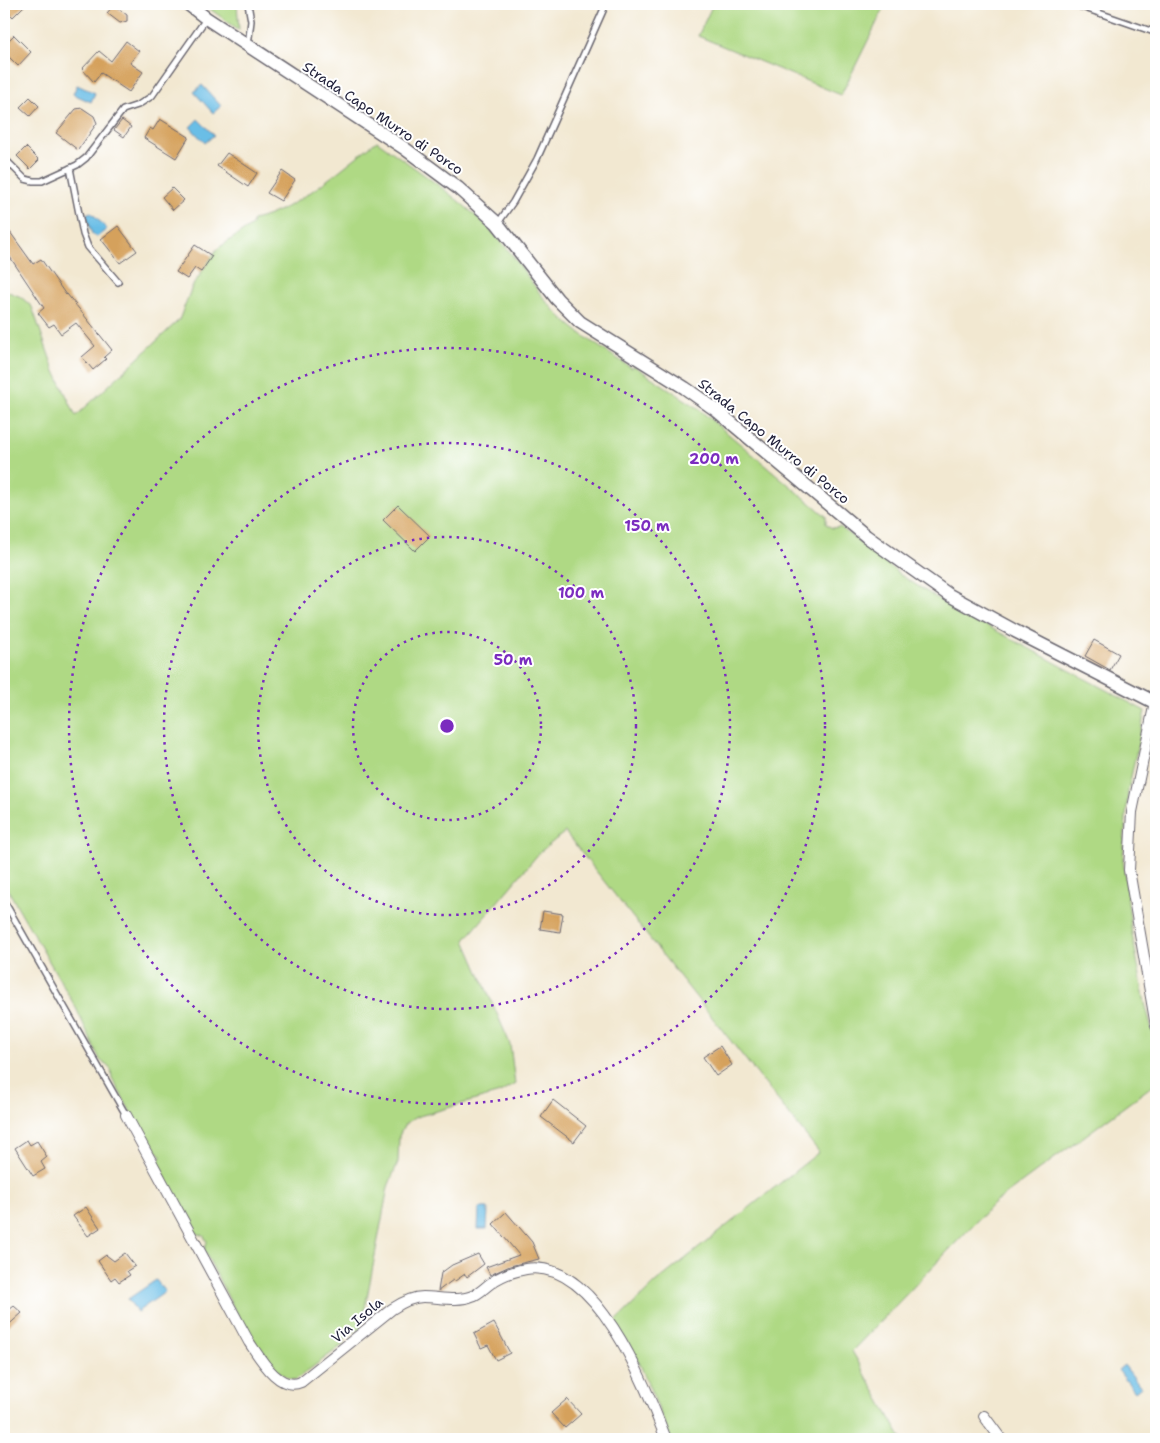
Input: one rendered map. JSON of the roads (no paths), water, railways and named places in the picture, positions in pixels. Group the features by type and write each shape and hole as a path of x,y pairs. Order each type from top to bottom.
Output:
{"street":[{"name":"Strada Capo Murro di Porco","path":"188,4 206,18 404,148 458,188 497,223 557,299 580,322 685,388 716,410 866,536 949,594 1007,627 1156,703"},
{"path":"1156,703 1154,725 1132,812 1129,870 1156,1026"},
{"name":"Via Isola","path":"126,1115 249,1342 262,1360 286,1384 294,1385 301,1382 332,1360 392,1309 406,1301 421,1297 472,1296 493,1281 508,1275 526,1270 540,1269 566,1276 580,1286 619,1336 635,1364 666,1439"},
{"path":"984,1416 1001,1439"}],"lane":[{"path":"248,4 251,21 248,45"},
{"path":"497,223 513,202 537,159 606,4"},
{"path":"1073,4 1154,32"},
{"path":"4,158 25,179 42,181 86,158 123,110 138,105 152,96 206,18"},
{"path":"70,168 83,234 88,247 118,282"},
{"path":"4,901 126,1115"}],"water":[{"path":"77,85 95,93 91,102 73,94"},
{"path":"202,85 221,106 213,113 194,92"},
{"path":"198,119 214,135 205,143 190,127"},
{"path":"91,212 107,229 97,237 92,234 86,214"},
{"path":"479,1208 488,1208 487,1229 478,1229"},
{"path":"156,1280 165,1292 137,1312 128,1299"},
{"path":"1124,1365 1141,1387 1135,1392 1118,1370"}]}
